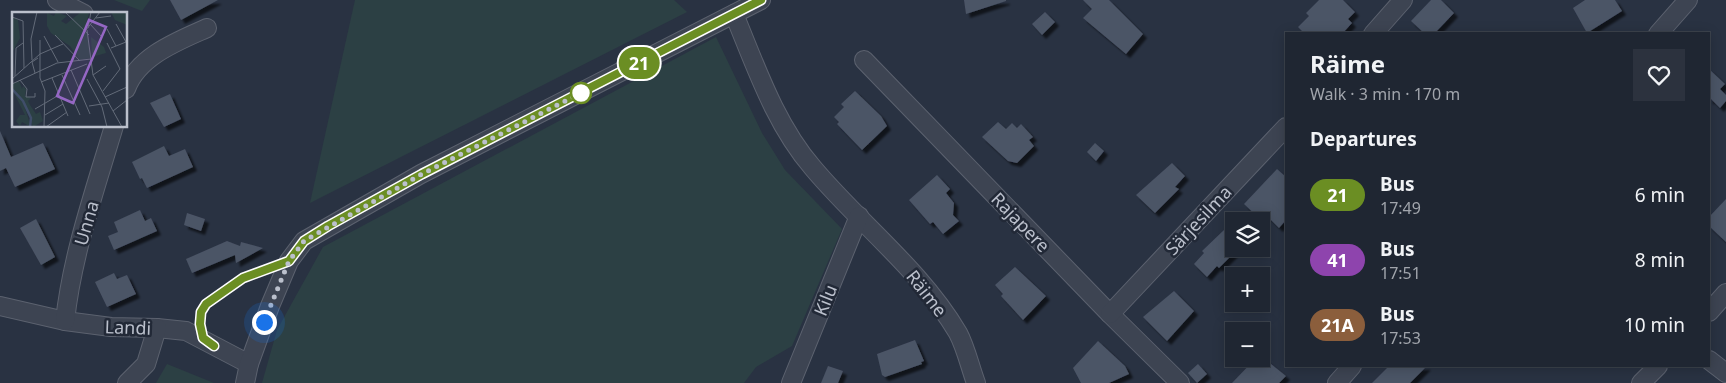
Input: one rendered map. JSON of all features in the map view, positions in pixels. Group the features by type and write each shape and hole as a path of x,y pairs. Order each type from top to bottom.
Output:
{"street":[{"path":"57,0 80,12"},
{"path":"244,383 249,364 289,261 304,241 422,174 761,0"},
{"path":"1375,32 1403,0"},
{"path":"1660,32 1688,0"},
{"name":"Räime","path":"734,14 778,116 794,143 813,168 897,254 936,302 958,335 976,383"},
{"path":"128,81 142,65 175,42 208,28"},
{"name":"Rajapere","path":"864,60 1110,314 1180,383"},
{"name":"Unna","path":"65,322 68,294 77,254 113,128"},
{"name":"Särjesilma","path":"1110,314 1285,128"},
{"name":"Kilu","path":"791,383 859,216"},
{"path":"1710,311 1726,293"},
{"name":"Landi","path":"0,306 65,322 111,327 186,331 249,364"},
{"path":"127,383 146,364 156,328"},
{"path":"1710,361 1726,373"},
{"path":"1337,383 1351,367"},
{"path":"1641,383 1657,367"}],"green space":[{"path":"114,0 150,0 142,11"},
{"path":"355,0 674,0 687,12 310,203"},
{"path":"716,37 762,133 785,170 842,229 792,346 756,367 744,383 262,383 277,330 323,247"},
{"path":"167,364 214,383 156,383"}],"building":[{"path":"170,0 218,0 181,20"},
{"path":"964,0 1006,0 1006,1 966,14"},
{"path":"1083,0 1109,0 1143,34 1126,54 1083,18 1092,9"},
{"path":"1319,0 1343,0 1355,12 1348,19 1352,23 1344,32 1303,32 1298,27 1309,16 1306,13"},
{"path":"1431,0 1441,0 1454,13 1436,32 1423,32 1411,21"},
{"path":"1585,0 1615,0 1622,11 1586,32 1573,8"},
{"path":"1045,12 1055,22 1042,35 1032,24"},
{"path":"1710,70 1725,84 1720,89 1726,95 1726,101 1720,108 1711,99"},
{"path":"855,91 881,116 887,126 862,150 837,124 839,122 834,117 844,107 841,104"},
{"path":"170,94 181,119 164,127 150,103"},
{"path":"998,122 1006,129 1012,123 1017,128 1021,124 1033,137 1029,140 1034,146 1017,163 1008,161 982,137"},
{"path":"0,131 11,157 43,143 55,169 15,187 6,168 0,171"},
{"path":"1095,143 1104,151 1096,161 1087,152"},
{"path":"164,146 169,156 185,149 193,167 147,188 142,178 140,179 132,162"},
{"path":"1172,163 1185,176 1175,187 1179,189 1155,213 1136,195"},
{"path":"1277,169 1285,176 1285,221 1279,228 1270,219 1270,212 1252,212 1244,204"},
{"path":"937,175 950,189 946,193 954,203 953,215 959,221 943,234 933,222 930,224 909,200"},
{"path":"1726,199 1726,242 1710,227 1710,216"},
{"path":"140,210 145,221 151,218 157,231 114,250 108,236 118,232 114,222"},
{"path":"187,213 205,219 201,231 184,225"},
{"path":"36,219 55,257 41,265 20,228"},
{"path":"1225,231 1225,257 1230,257 1219,268 1217,266 1207,277 1194,264 1204,253 1202,251"},
{"path":"227,241 240,246 241,242 263,248 236,263 235,255 192,273 186,259"},
{"path":"1015,267 1046,296 1023,320 1001,296 1003,294 995,285"},
{"path":"114,273 117,279 127,275 136,294 107,307 95,282"},
{"path":"1174,291 1194,311 1167,341 1143,317"},
{"path":"915,340 924,361 921,362 922,364 885,377 882,375 877,354"},
{"path":"1098,341 1125,366 1129,374 1109,383 1081,383 1073,368"},
{"path":"1270,363 1286,376 1279,383 1232,383 1247,367 1270,367"},
{"path":"1198,364 1207,374 1197,383 1188,373"},
{"path":"828,366 843,371 838,383 821,383"},
{"path":"1388,367 1426,367 1410,383 1372,383"}],"bus line":[{"name":"21","path":"214,346 203,338 200,324 201,312 206,304 229,286 243,278 289,261 304,241 422,174 761,0"}],"route":[{"path":"264,322 289,261 304,241 422,174 581,93"}]}
